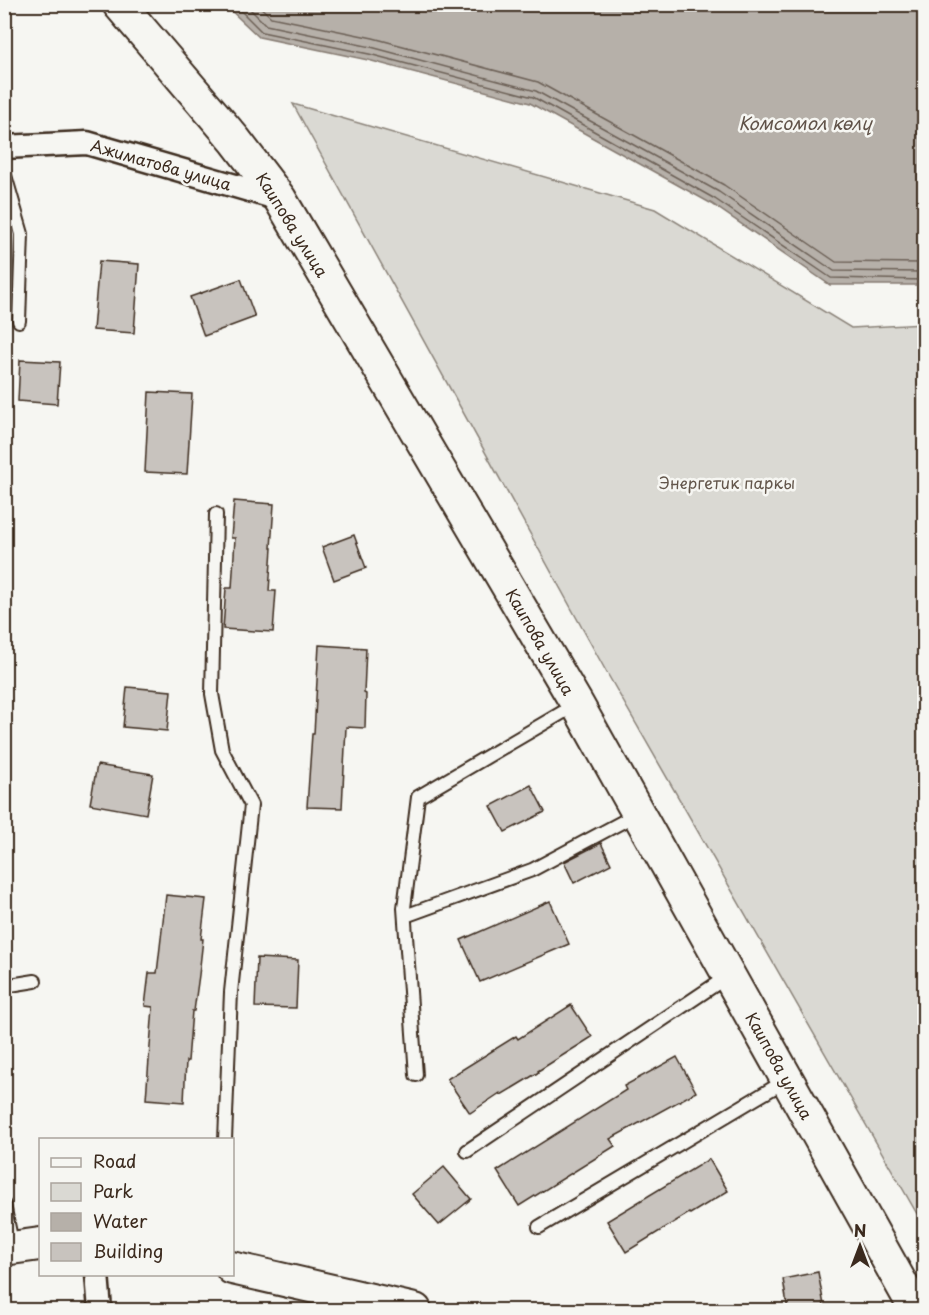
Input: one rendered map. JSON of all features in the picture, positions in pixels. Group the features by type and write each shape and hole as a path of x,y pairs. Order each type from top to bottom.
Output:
{"main road":[{"name":"Каипова улица","path":"119,4 235,140 280,199 577,704 916,1311"},
{"path":"234,1269 350,1303 415,1311"}],"street":[{"name":"Ажиматова улица","path":"4,147 87,143 280,199"},
{"path":"97,1276 100,1311"}],"lane":[{"path":"4,172 22,234 20,321"},
{"path":"216,514 212,694 222,750 250,805 231,992 225,1138"},
{"path":"416,1075 404,908 418,797 577,704"},
{"path":"405,916 532,870 637,814"},
{"path":"467,1150 728,976"},
{"path":"4,986 34,981"},
{"path":"539,1227 786,1080"},
{"path":"4,1205 19,1246"}],"green space":[{"name":"Энергетик паркы","path":"293,104 655,209 851,328 924,324 924,1226 607,673"}],"water":[{"name":"Комсомол көлү","path":"225,5 924,5 924,285 830,285 712,204 530,103 368,60 259,37"}],"building":[{"path":"99,261 139,264 134,333 93,330"},
{"path":"241,279 255,317 204,336 190,297"},
{"path":"20,360 60,362 57,404 18,401"},
{"path":"149,392 192,394 187,474 145,472"},
{"path":"234,501 274,504 269,591 276,591 273,632 223,629 226,588 232,588 235,538 231,538"},
{"path":"354,535 366,568 334,580 322,547"},
{"path":"319,645 366,648 365,728 346,727 342,808 307,807"},
{"path":"127,687 171,691 167,731 123,727"},
{"path":"97,765 153,774 146,814 90,804"},
{"path":"531,785 545,812 505,832 491,806"},
{"path":"601,843 611,864 574,883 564,862"},
{"path":"166,895 206,899 199,975 194,1011 192,1011 188,1061 186,1061 184,1102 146,1099 153,1007 145,1006 149,973 157,973"},
{"path":"550,901 569,944 480,982 461,940"},
{"path":"257,958 298,960 296,1008 255,1007"},
{"path":"571,1005 592,1037 470,1113 447,1079 516,1036 518,1039"},
{"path":"677,1057 696,1092 610,1139 615,1146 519,1206 497,1171 626,1090 624,1086"},
{"path":"709,1159 728,1191 626,1252 607,1221"},
{"path":"444,1167 471,1199 439,1225 412,1194"},
{"path":"818,1272 825,1311 788,1311 783,1279"}]}
